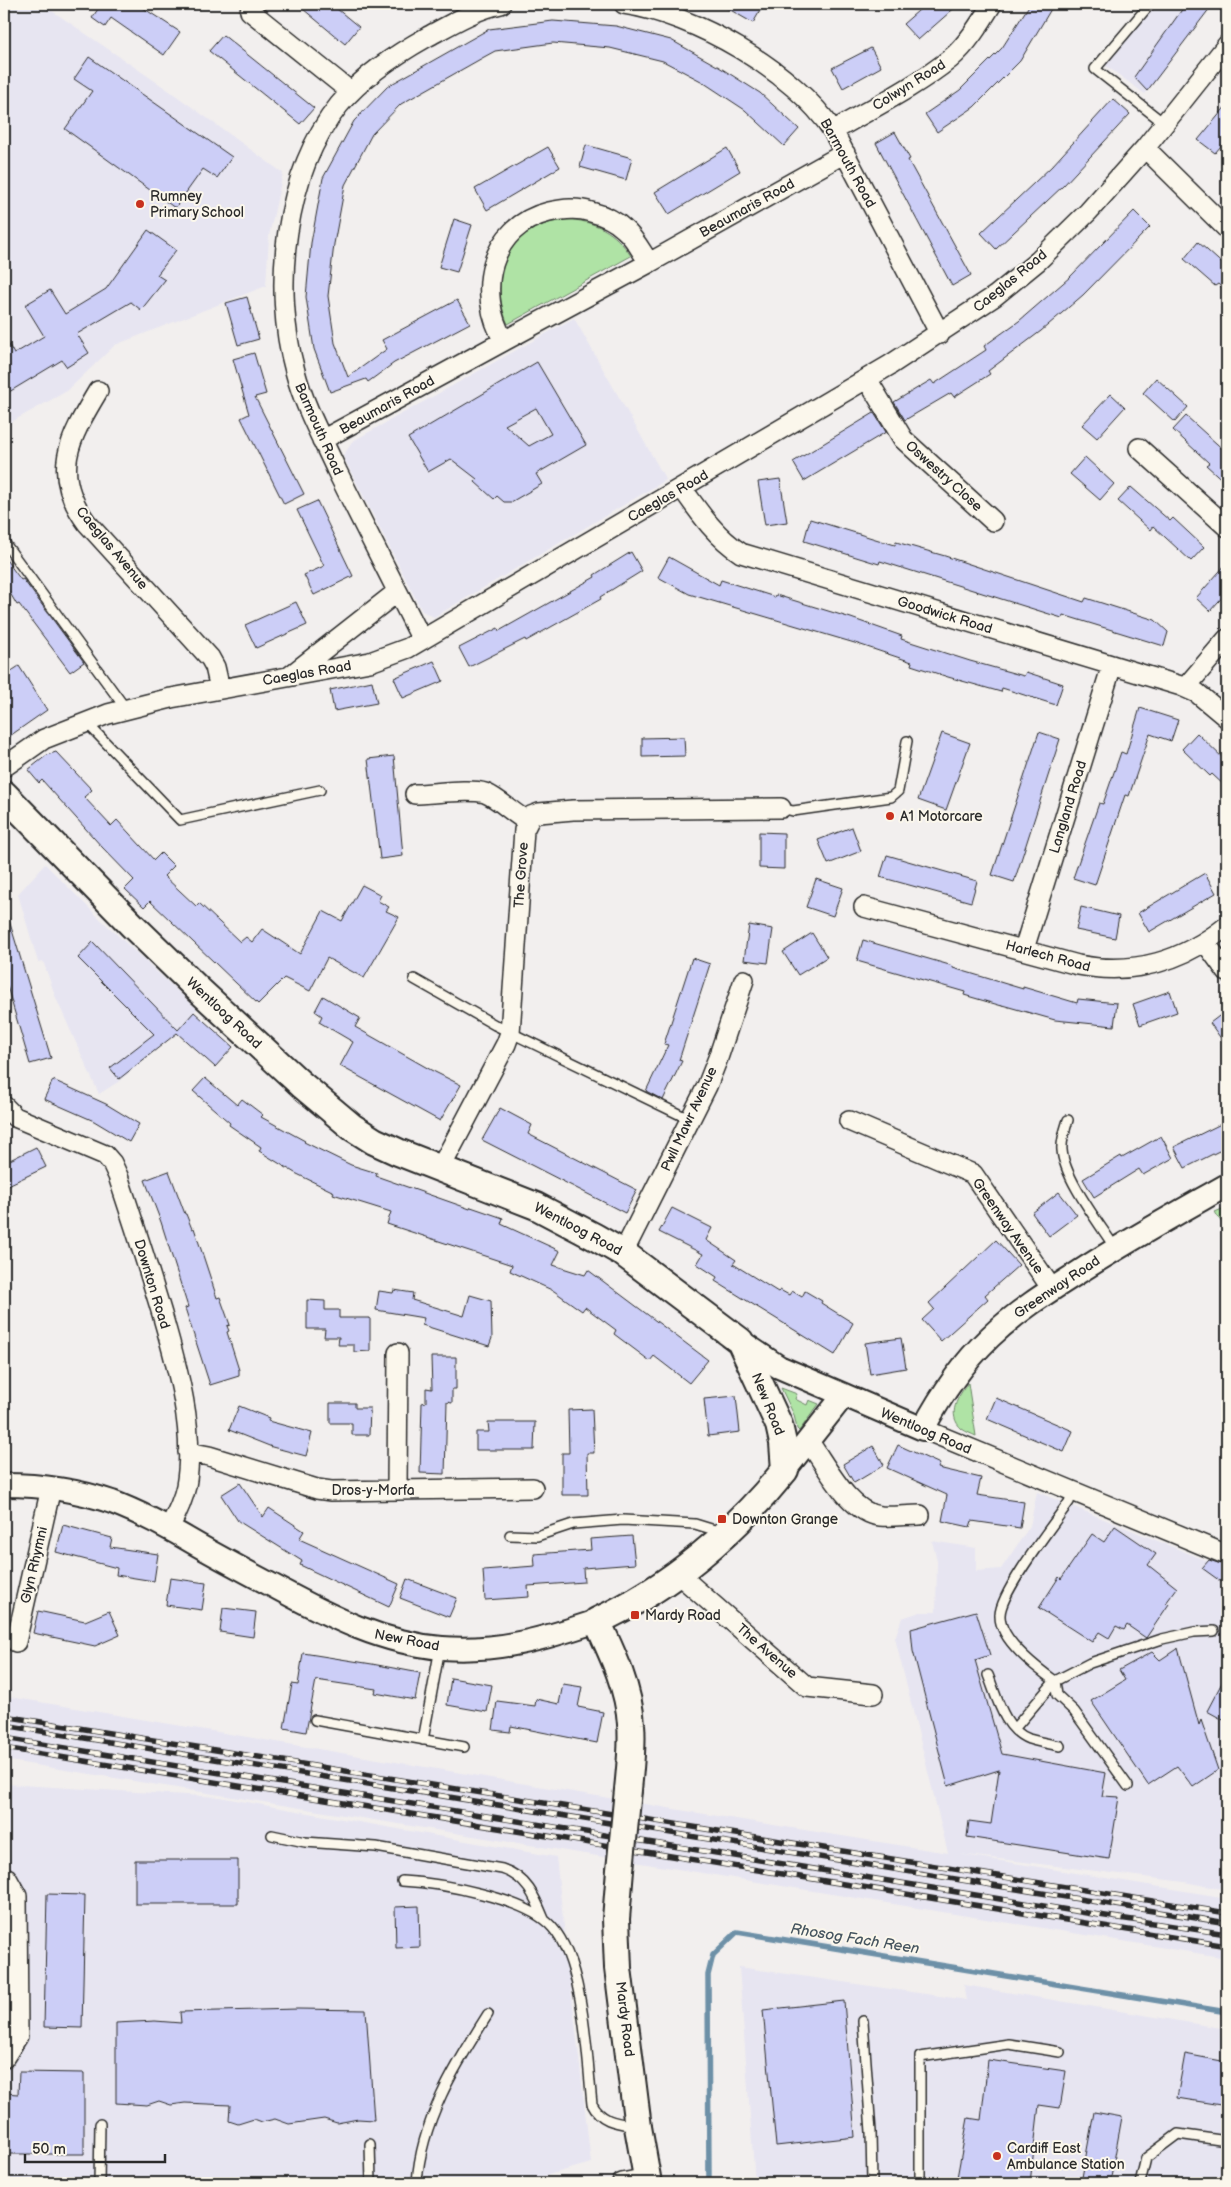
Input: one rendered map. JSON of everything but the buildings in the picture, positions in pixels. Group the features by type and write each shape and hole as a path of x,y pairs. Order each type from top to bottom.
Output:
{"main road":[{"name":"Wentloog Road","path":"4,794 133,926 302,1085 352,1127 374,1141 536,1206 623,1253 740,1341"},
{"name":"New Road","path":"597,1621 631,1604 677,1573 726,1533 754,1506 785,1470 779,1425 740,1341"},
{"name":"Mardy Road","path":"597,1621 616,1665 629,1706 632,1738 620,1870 616,1942 638,2127 648,2180"}],"street":[{"name":"Barmouth Road","path":"422,640 322,440 304,399 289,348 285,322 284,271 290,222 311,149 324,126 351,92 386,62 413,45 473,14 502,4"},
{"name":"Barmouth Road","path":"624,4 644,7 672,15 737,48 772,70 816,108 833,131 940,334"},
{"name":"Colwyn Road","path":"833,131 917,82 952,58 981,22 992,4"},
{"path":"250,11 351,92"},
{"name":"Caeglas Road","path":"4,767 33,745 86,722 150,702 370,662 387,657 422,640 867,379 940,334 995,296 1038,261 1070,230 1165,124 1227,45"},
{"path":"1144,148 1227,228"},
{"name":"Beaumaris Road","path":"322,440 649,263 845,154"},
{"path":"504,340 491,310 489,286 494,260 503,242 513,231 540,214 568,209 584,210 601,215 624,228 649,263"},
{"name":"Oswestry Close","path":"867,379 903,439 993,521"},
{"name":"Caeglas Avenue","path":"98,391 79,422 70,445 66,465 70,495 87,523 210,658 215,667 220,688"},
{"path":"1139,448 1227,528"},
{"name":"Goodwick Road","path":"682,488 712,530 724,542 740,553 1188,689 1209,702 1227,718"},
{"path":"290,676 397,592"},
{"path":"1188,689 1191,681 1227,639"},
{"name":"Langland Road","path":"1024,949 1112,665"},
{"path":"415,794 478,792 496,799 513,813 527,821 531,816 539,813 573,810 781,808"},
{"name":"The Grove","path":"440,1169 510,1033 524,830 527,821"},
{"name":"Harlech Road","path":"864,907 1078,964 1115,970 1162,962 1192,950 1227,926"},
{"path":"1205,942 1227,972"},
{"name":"Pwll Mawr Avenue","path":"623,1253 691,1120 718,1058 744,980"},
{"name":"Downton Road","path":"4,1106 15,1117 96,1151 112,1163 138,1237 175,1358 184,1403 188,1452 186,1488 169,1528"},
{"name":"Greenway Avenue","path":"849,1121 973,1174 1052,1289"},
{"name":"Greenway Road","path":"923,1429 953,1379 975,1353 1009,1320 1115,1248 1227,1185"},
{"name":"Wentloog Road","path":"740,1341 780,1367 1227,1556"},
{"path":"398,1353 398,1489"},
{"name":"New Road","path":"785,1470 809,1442 844,1395"},
{"path":"809,1442 849,1499 863,1511 880,1516 920,1514"},
{"name":"Dros-y-Morfa","path":"188,1452 209,1456 317,1489 353,1491 533,1488"},
{"name":"New Road","path":"4,1485 51,1488 93,1496 112,1502 169,1528 252,1575 348,1625 392,1639 440,1648 470,1649 517,1645 553,1636 597,1621"},
{"name":"Glyn Rhymni","path":"16,1642 51,1488"},
{"name":"The Avenue","path":"677,1573 808,1686 873,1694"},
{"path":"4,1877 7,1878 17,1896 18,2036 4,2058"},
{"path":"622,2183 648,2180"}],"lane":[{"path":"1150,4 1095,68 1165,124"},
{"path":"4,542 126,709"},
{"path":"86,722 180,820 320,790"},
{"path":"781,808 793,811 890,797 898,791 907,741"},
{"path":"414,979 510,1033 691,1120"},
{"path":"1068,1120 1063,1136 1062,1149 1064,1161 1074,1182 1115,1248"},
{"path":"1073,1492 1069,1502 1007,1593 999,1616 1006,1636 1023,1656 1054,1681 1057,1695 1074,1711 1128,1786"},
{"path":"510,1535 537,1536 573,1524 624,1520 695,1524 726,1533"},
{"path":"1014,1729 1054,1681 1090,1662 1162,1639 1194,1632 1214,1631"},
{"path":"423,1740 440,1648"},
{"path":"988,1675 1005,1717 1014,1729 1028,1739 1060,1746"},
{"path":"315,1720 464,1747"},
{"path":"272,1835 305,1842 376,1847 512,1872 530,1888 544,1919 561,1939 570,1963 579,1997 592,2104 595,2111 605,2120 638,2127"},
{"path":"402,1881 430,1884 473,1893 525,1908 544,1919"},
{"path":"417,2183 418,2160 433,2113 466,2049 488,2014"},
{"path":"864,2022 871,2132 872,2183"},
{"path":"920,2183 920,2057 1009,2044 1060,2052"},
{"path":"99,2183 100,2124"},
{"path":"1140,2183 1146,2158 1178,2134 1227,2141"},
{"path":"370,2144 371,2183"}],"shaded area":[{"name":"Rumney Primary School","path":"4,4 42,4 171,92 283,173 269,236 266,286 115,345 67,391 4,426"},
{"path":"1157,4 1213,4 1145,94 1105,65"},
{"path":"574,318 666,480 434,617 422,611 343,456 353,441"},
{"path":"45,864 96,915 197,1009 174,1034 118,1082 99,1094 56,998 43,961 38,962 18,894"},
{"path":"1037,1492 1227,1569 1227,1890 1184,1882 959,1854 1227,1898 1227,1958 4,1760 4,1696 680,1810 948,1853 895,1638 902,1618 920,1612 936,1612 937,1561 932,1541 976,1548 976,1571 1001,1569 1030,1526"},
{"path":"4,1784 219,1797 556,1857 591,2163 523,2182 4,2183"},
{"path":"739,1967 967,2000 964,1985 1227,2029 1227,2183 755,2183"}],"green space":[{"path":"565,219 586,222 603,229 618,240 631,256 508,324 503,312 500,285 506,259 512,248 532,229"},
{"path":"1227,1207 1227,1231 1215,1212"},
{"path":"968,1383 976,1436 962,1429 957,1424 954,1412 957,1400"},
{"path":"781,1388 797,1394 795,1399 807,1405 809,1400 819,1404 799,1431 794,1415"}],"waterway":[{"name":"Rhosog Fach Reen","path":"709,2183 708,1975 713,1955 737,1932 1227,2012"}],"railway":[{"path":"4,1716 1227,1913"},
{"path":"4,1725 1227,1923"},
{"path":"4,1738 1227,1934"},
{"path":"4,1748 1227,1946"}],"place":[{"name":"Rumney Primary School","path":"140,204"},
{"name":"A1 Motorcare","path":"890,816"},
{"name":"Downton Grange","path":"722,1519"},
{"name":"Mardy Road","path":"635,1615"},
{"name":"Cardiff East Ambulance Station","path":"997,2156"}]}
